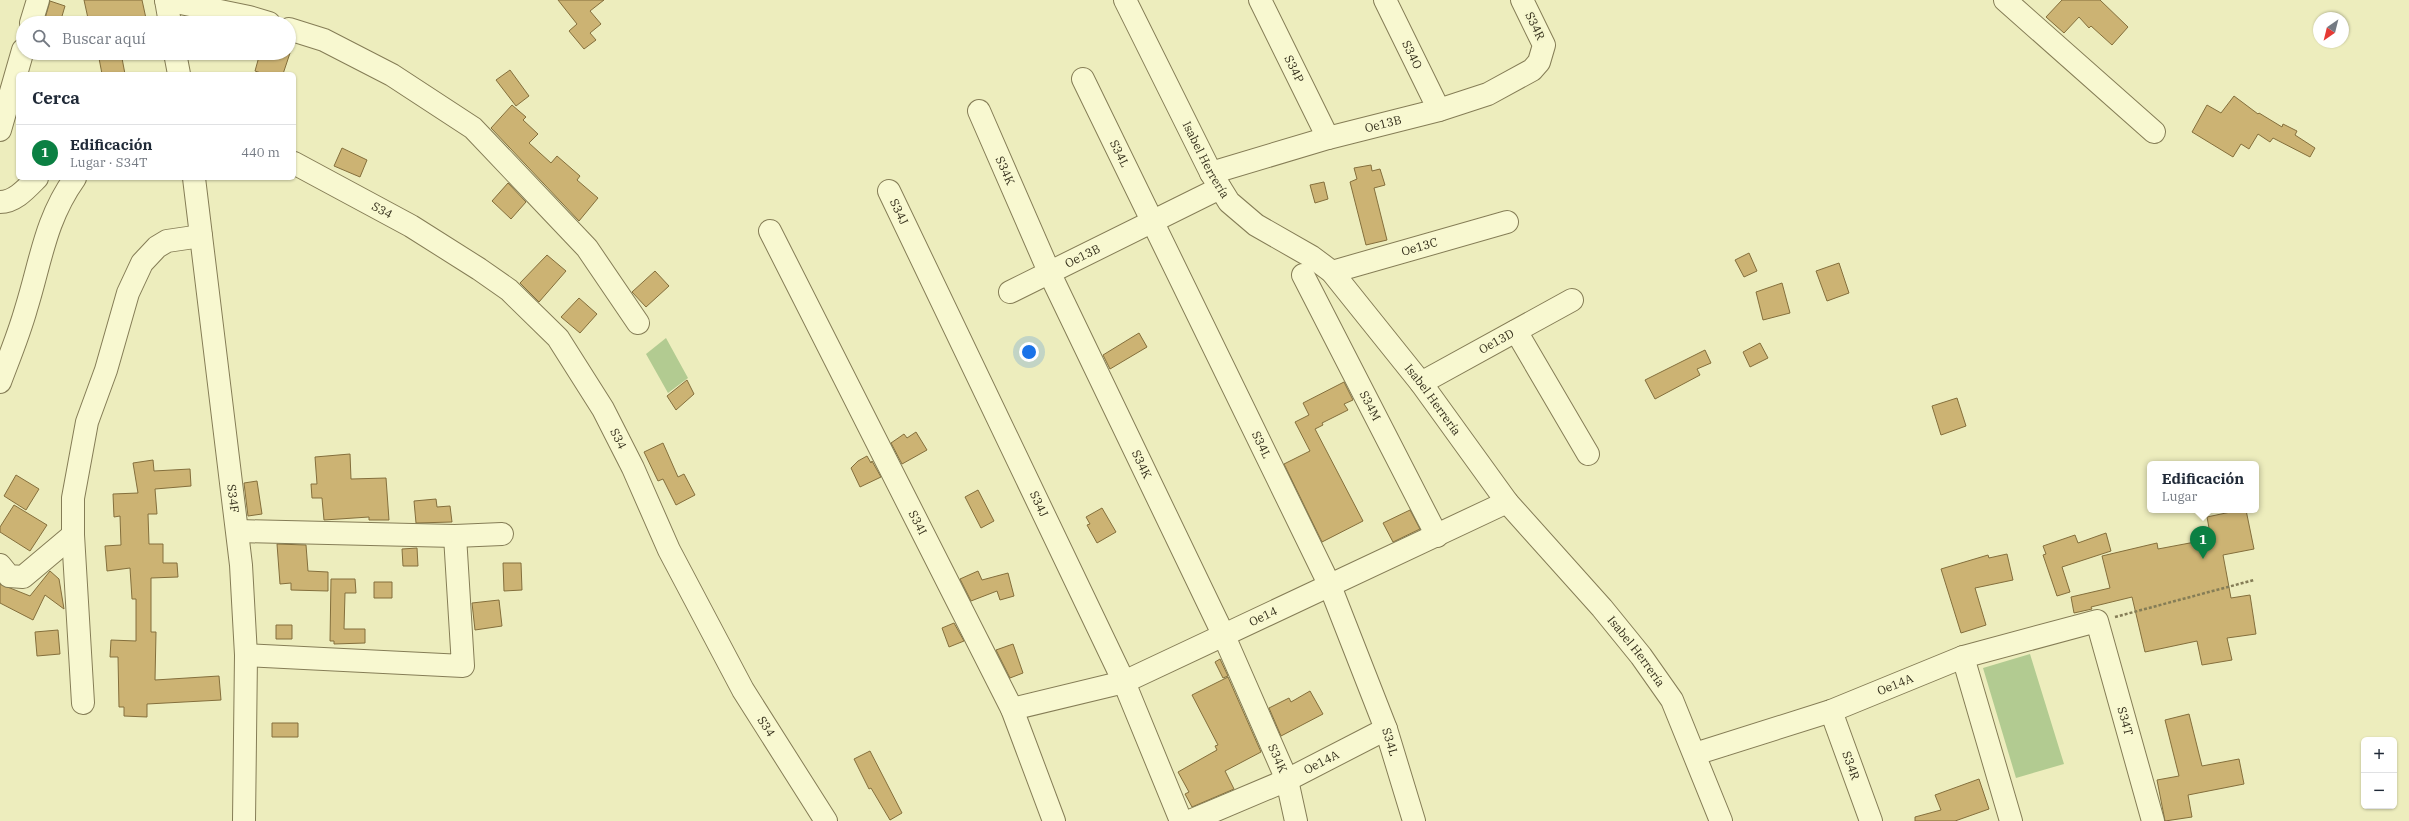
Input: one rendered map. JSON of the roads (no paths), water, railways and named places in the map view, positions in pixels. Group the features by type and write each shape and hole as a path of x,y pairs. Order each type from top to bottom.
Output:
{"street":[{"path":"33,16 38,0"},
{"path":"169,16 166,0 244,16"},
{"name":"Isabel Herrería","path":"1125,0 1216,181 1229,202 1256,225 1312,257 1332,272 1421,383 1507,502 1602,608 1641,656 1672,700 1721,821"},
{"name":"S34P","path":"1260,0 1328,138"},
{"name":"S34O","path":"1385,0 1439,110"},
{"name":"S34R","path":"1522,0 1542,41 1543,53"},
{"path":"2005,0 2154,132"},
{"path":"296,31 324,40 392,75 473,128 587,248 638,323"},
{"name":"Oe13B","path":"1010,292 1050,274 1152,223 1216,181 1328,138 1439,110 1488,94 1532,70 1539,62 1543,53"},
{"path":"17,72 20,60"},
{"path":"176,60 178,72"},
{"path":"0,130 16,74"},
{"name":"S34L","path":"1083,79 1330,586 1386,729 1414,821"},
{"name":"S34K","path":"979,110 1050,274 1224,636 1287,780 1296,821"},
{"name":"S34","path":"296,164 411,226 479,269 509,290 558,338 606,415 633,468 669,550 743,690 826,821"},
{"path":"0,202 6,202 18,196 36,180"},
{"path":"0,382 26,310 49,224 64,193 74,180"},
{"name":"S34F","path":"194,180 238,531 246,655 244,821"},
{"name":"S34J","path":"889,191 1124,682 1181,821"},
{"name":"Oe13C","path":"1332,272 1507,222"},
{"name":"S34I","path":"770,231 1012,709 1054,821"},
{"path":"83,703 73,535 75,481 87,422 106,370 128,293 138,270 147,256 162,244 201,236"},
{"name":"S34M","path":"1303,275 1437,536"},
{"name":"Oe13D","path":"1421,383 1572,300"},
{"path":"1516,330 1588,454"},
{"name":"Oe14","path":"1012,709 1124,682 1507,502"},
{"path":"238,531 455,536 502,534"},
{"path":"0,565 9,576 23,577 73,535"},
{"path":"246,655 463,666 455,536"},
{"name":"Oe14A","path":"1695,754 1831,711 1963,657 2097,621"},
{"name":"S34T","path":"2097,621 2152,821"},
{"path":"1963,657 2011,821"},
{"name":"S34R","path":"1831,711 1871,821"},
{"name":"Oe14A","path":"1190,821 1287,780 1386,729"}],"place":[{"name":"Edificación","path":"2203,559"}]}
